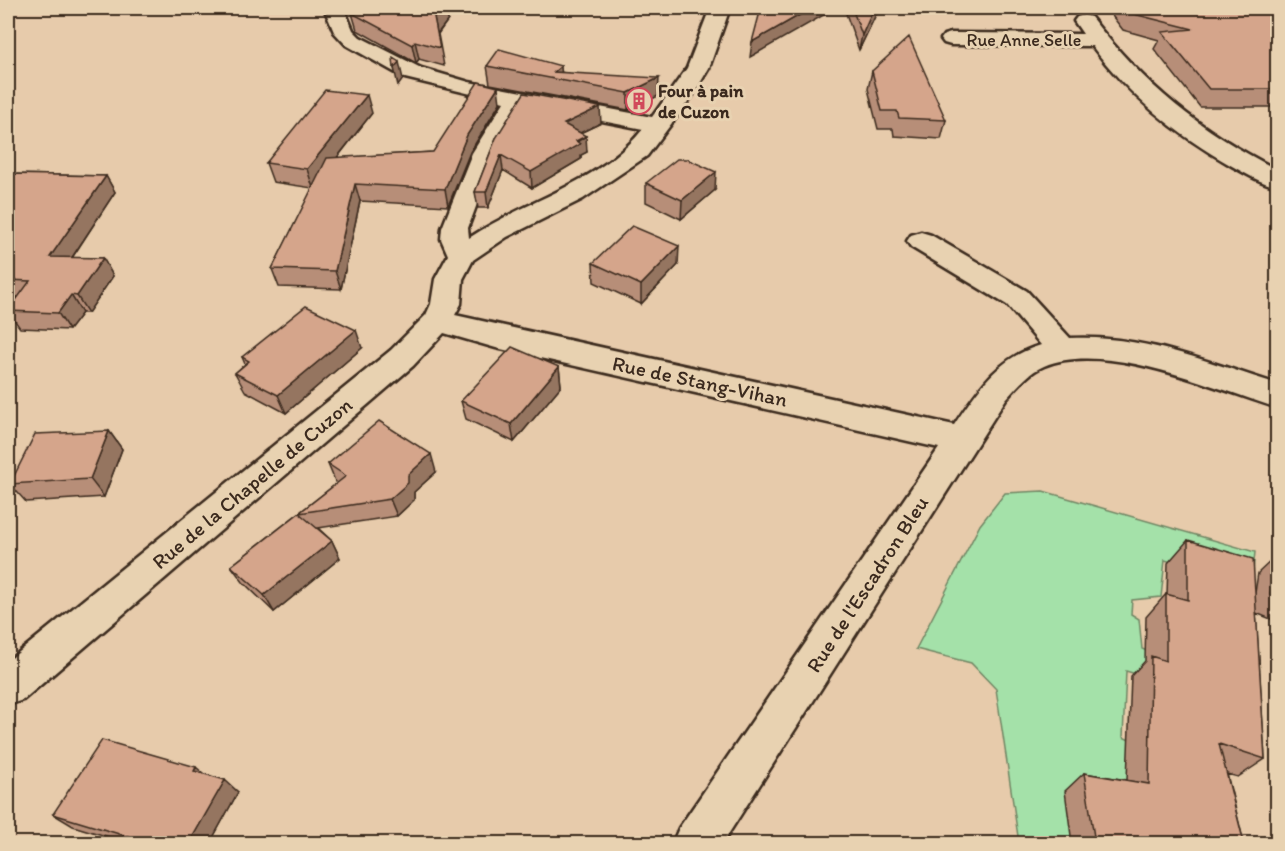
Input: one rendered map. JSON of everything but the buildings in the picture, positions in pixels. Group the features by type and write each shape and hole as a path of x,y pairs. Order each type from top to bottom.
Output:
{"street":[{"path":"334,8 344,32 353,40 401,68 466,88 658,125"},
{"path":"342,8 352,8"},
{"name":"Rue de la Chapelle de Cuzon","path":"8,686 402,358 438,321 446,304 449,279 462,255 496,231 541,211 599,178 638,151 698,68 720,8"},
{"name":"Rue Anne Selle","path":"1084,21 1126,76 1179,123 1278,180"},
{"name":"Rue Anne Selle","path":"961,62 948,31 1098,40"},
{"path":"462,255 455,239 455,228 484,153 518,98"},
{"path":"921,241 1017,298 1061,348"},
{"name":"Rue de Stang-Vihan","path":"438,321 496,337 962,440"},
{"name":"Rue de l'Escadron Bleu","path":"695,843 995,391 1013,371 1032,358 1061,348 1111,348 1142,354 1278,396"}],"green space":[{"path":"1043,491 1255,552 1253,571 1238,582 1165,560 1161,597 1132,600 1131,614 1139,619 1142,649 1157,655 1156,680 1126,671 1123,737 1187,767 1115,843 1019,843 996,689 971,663 916,649 980,525 1005,493"}],"place":[{"name":"Four à pain de Cuzon","path":"639,101"}]}
